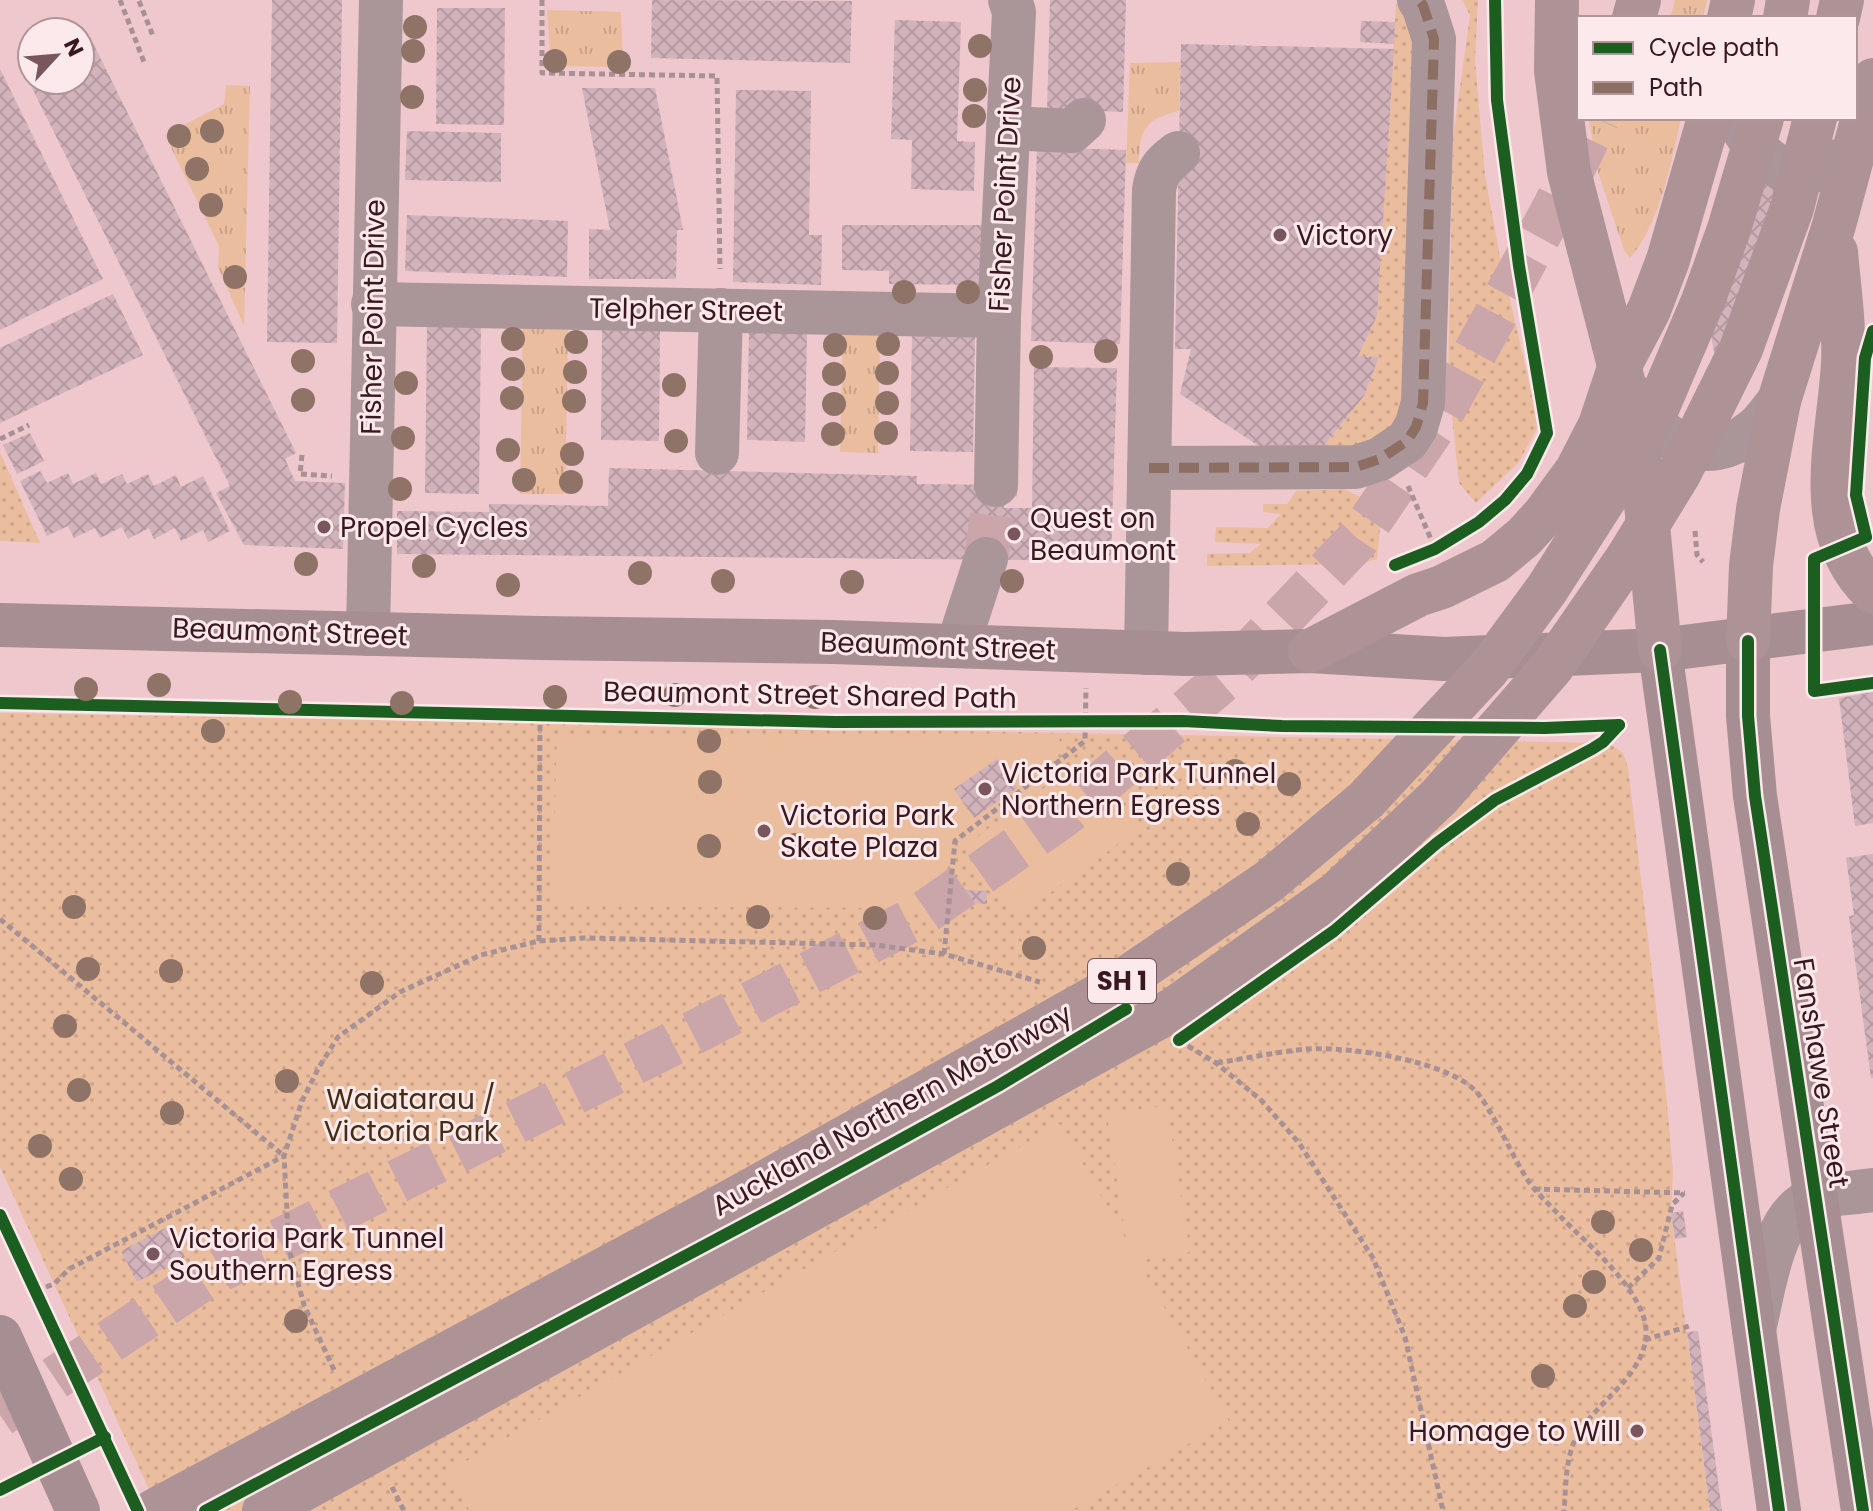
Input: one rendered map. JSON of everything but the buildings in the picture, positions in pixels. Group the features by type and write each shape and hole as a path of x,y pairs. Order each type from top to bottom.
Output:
{"highway":[{"path":"1557,0 1556,71 1569,172 1635,427 1660,650"},
{"path":"1748,641 1751,566 1758,509 1779,401 1834,225 1873,80"},
{"path":"1310,651 1418,595 1466,577 1495,561 1544,515 1577,470 1623,375 1668,260 1708,120"},
{"name":"Auckland Northern Motorway","path":"154,1511 737,1198 1112,988 1268,882 1366,800 1488,669 1547,589 1630,459 1657,409 1703,301 1729,229 1761,120"},
{"path":"264,1511 1174,1009 1337,893 1439,797 1552,667 1628,557 1679,474 1741,349 1792,208 1814,120"},
{"path":"1834,225 1844,360 1833,477 1833,514 1842,547 1855,571 1873,592"}],"main road":[{"name":"Beaumont Street","path":"0,625 958,645 1146,653 1310,651 1444,659 1660,650 1873,623"},
{"name":"Fanshawe Street","path":"1748,641 1748,716 1755,796 1863,1511"},
{"path":"1660,650 1779,1511"},
{"path":"0,1337 14,1408 78,1511"}],"street":[{"name":"Fisher Point Drive","path":"368,634 381,0"},
{"name":"Fisher Point Drive","path":"996,485 999,316 1014,12 1010,0"},
{"path":"1149,468 1356,467 1393,452 1407,441 1416,427 1423,403 1434,39 1419,0"},
{"path":"1008,128 1072,131 1084,120"},
{"path":"1738,120 1757,151 1781,169 1814,171 1838,161 1855,147"},
{"path":"1146,653 1154,190 1157,174 1165,162 1178,153"},
{"name":"Telpher Street","path":"373,304 999,316"},
{"path":"717,453 721,310"},
{"path":"1623,375 1641,411 1668,439 1703,449 1737,441 1756,429 1779,401"},
{"path":"958,645 986,559"},
{"path":"1753,1332 1783,1227 1794,1211 1816,1198 1873,1190"}],"path":[{"path":"120,0 144,62"},
{"path":"542,0 542,73 717,76 721,310"},
{"path":"139,1 153,36"},
{"path":"0,439 29,425"},
{"path":"1413,498 1441,546 1422,555"},
{"path":"1695,531 1697,555 1703,562"},
{"path":"944,954 955,841 1085,741 1086,651"},
{"path":"524,715 546,715 539,941"},
{"path":"1070,723 1100,723"},
{"path":"0,919 284,1156"},
{"path":"337,1376 304,1305 289,1249 284,1156 302,1101 338,1037 400,992 481,955 539,941 633,939 875,945 944,954 1050,985"},
{"path":"1183,1037 1261,1100 1299,1143 1373,1258 1405,1337 1443,1511"},
{"path":"1216,1063 1310,1049 1403,1059 1441,1070 1466,1082 1479,1095 1534,1189 1627,1288 1641,1309 1645,1340 1630,1373 1590,1417 1575,1440 1567,1467 1564,1511"},
{"path":"41,1300 39,1286 54,1284 69,1269 284,1156"},
{"path":"1534,1189 1685,1193 1672,1205 1659,1258 1627,1288"},
{"path":"146,1228 150,1236"},
{"path":"1645,1340 1692,1325"},
{"path":"390,1483 404,1511"}],"green space":[{"path":"1463,0 1478,0 1475,61 1485,175 1499,252 1539,425 1519,462 1476,503 1459,483 1448,377 1453,137 1470,16"},
{"path":"1675,0 1707,0 1703,16 1671,16"},
{"path":"1396,4 1406,19 1419,52 1401,422 1352,451 1320,451 1364,396 1379,357 1358,356 1377,316"},
{"path":"547,10 621,12 623,67 551,66"},
{"path":"1180,62 1179,111 1151,122 1140,142 1139,163 1126,163 1130,63"},
{"path":"226,85 250,86 244,326 218,267 219,246 165,135 224,104"},
{"path":"1589,120 1681,120 1657,211 1630,258 1624,250 1597,169"},
{"path":"523,328 568,329 565,494 520,494"},
{"path":"843,330 880,331 878,453 840,452"},
{"path":"0,452 40,543 0,541"},
{"path":"1344,489 1382,507 1377,559 1361,564 1207,566 1207,554 1249,553 1261,544 1215,542 1216,527 1268,528 1281,514 1263,512 1263,504 1287,504 1296,491"},
{"name":"Waiatarau / Victoria Park","path":"0,713 1609,743 1623,753 1628,767 1666,1092 1673,1171 1671,1213 1710,1511 159,1511 0,1167"},
{"name":"Victoria Park Skate Plaza","path":"557,734 1060,735 1057,769 956,844 942,884 943,912 877,911 877,908 552,906","holes":["997,759 1017,788 974,818 954,790"]},
{"path":"1088,756 1140,828 1018,916 966,845"},
{"path":"1167,1105 1190,1252 1138,1261 1229,1421 1071,1511 470,1511 447,1472 1060,1124 1126,1239 1107,1115"}],"tunnel":[{"path":"0,1415 206,1277 918,917 1063,816 1222,681 1358,539 1436,424 1555,206 1597,120"},
{"path":"986,559 996,485"}],"marked path":[{"path":"1149,468 1356,467 1380,459 1407,441 1416,427 1423,403 1434,39 1419,0"}],"cycle path":[{"path":"1395,565 1435,549 1479,522 1505,500 1527,474 1547,433 1519,266 1497,100 1495,0"},
{"path":"1873,331 1865,358 1856,495 1866,537 1814,559 1814,691 1873,683"},
{"path":"1748,641 1748,716 1755,796 1863,1511"},
{"path":"1660,650 1779,1511"},
{"name":"Beaumont Street Shared Path","path":"0,703 835,722 1183,721 1282,726 1545,728 1619,725"},
{"path":"1179,1040 1334,931 1437,843 1495,800 1592,749 1619,725"},
{"path":"205,1511 785,1203 998,1086 1126,1009"},
{"path":"0,1215 138,1511"},
{"path":"0,1490 105,1437"}],"place":[{"name":"Victory","path":"1280,235"},
{"name":"Propel Cycles","path":"324,527"},
{"name":"Quest on Beaumont","path":"1014,534"},
{"name":"Victoria Park Tunnel Northern Egress","path":"985,789"},
{"name":"Victoria Park Skate Plaza","path":"764,831"},
{"name":"Victoria Park Tunnel Southern Egress","path":"153,1254"},
{"name":"Homage to Will","path":"1637,1431"}]}
